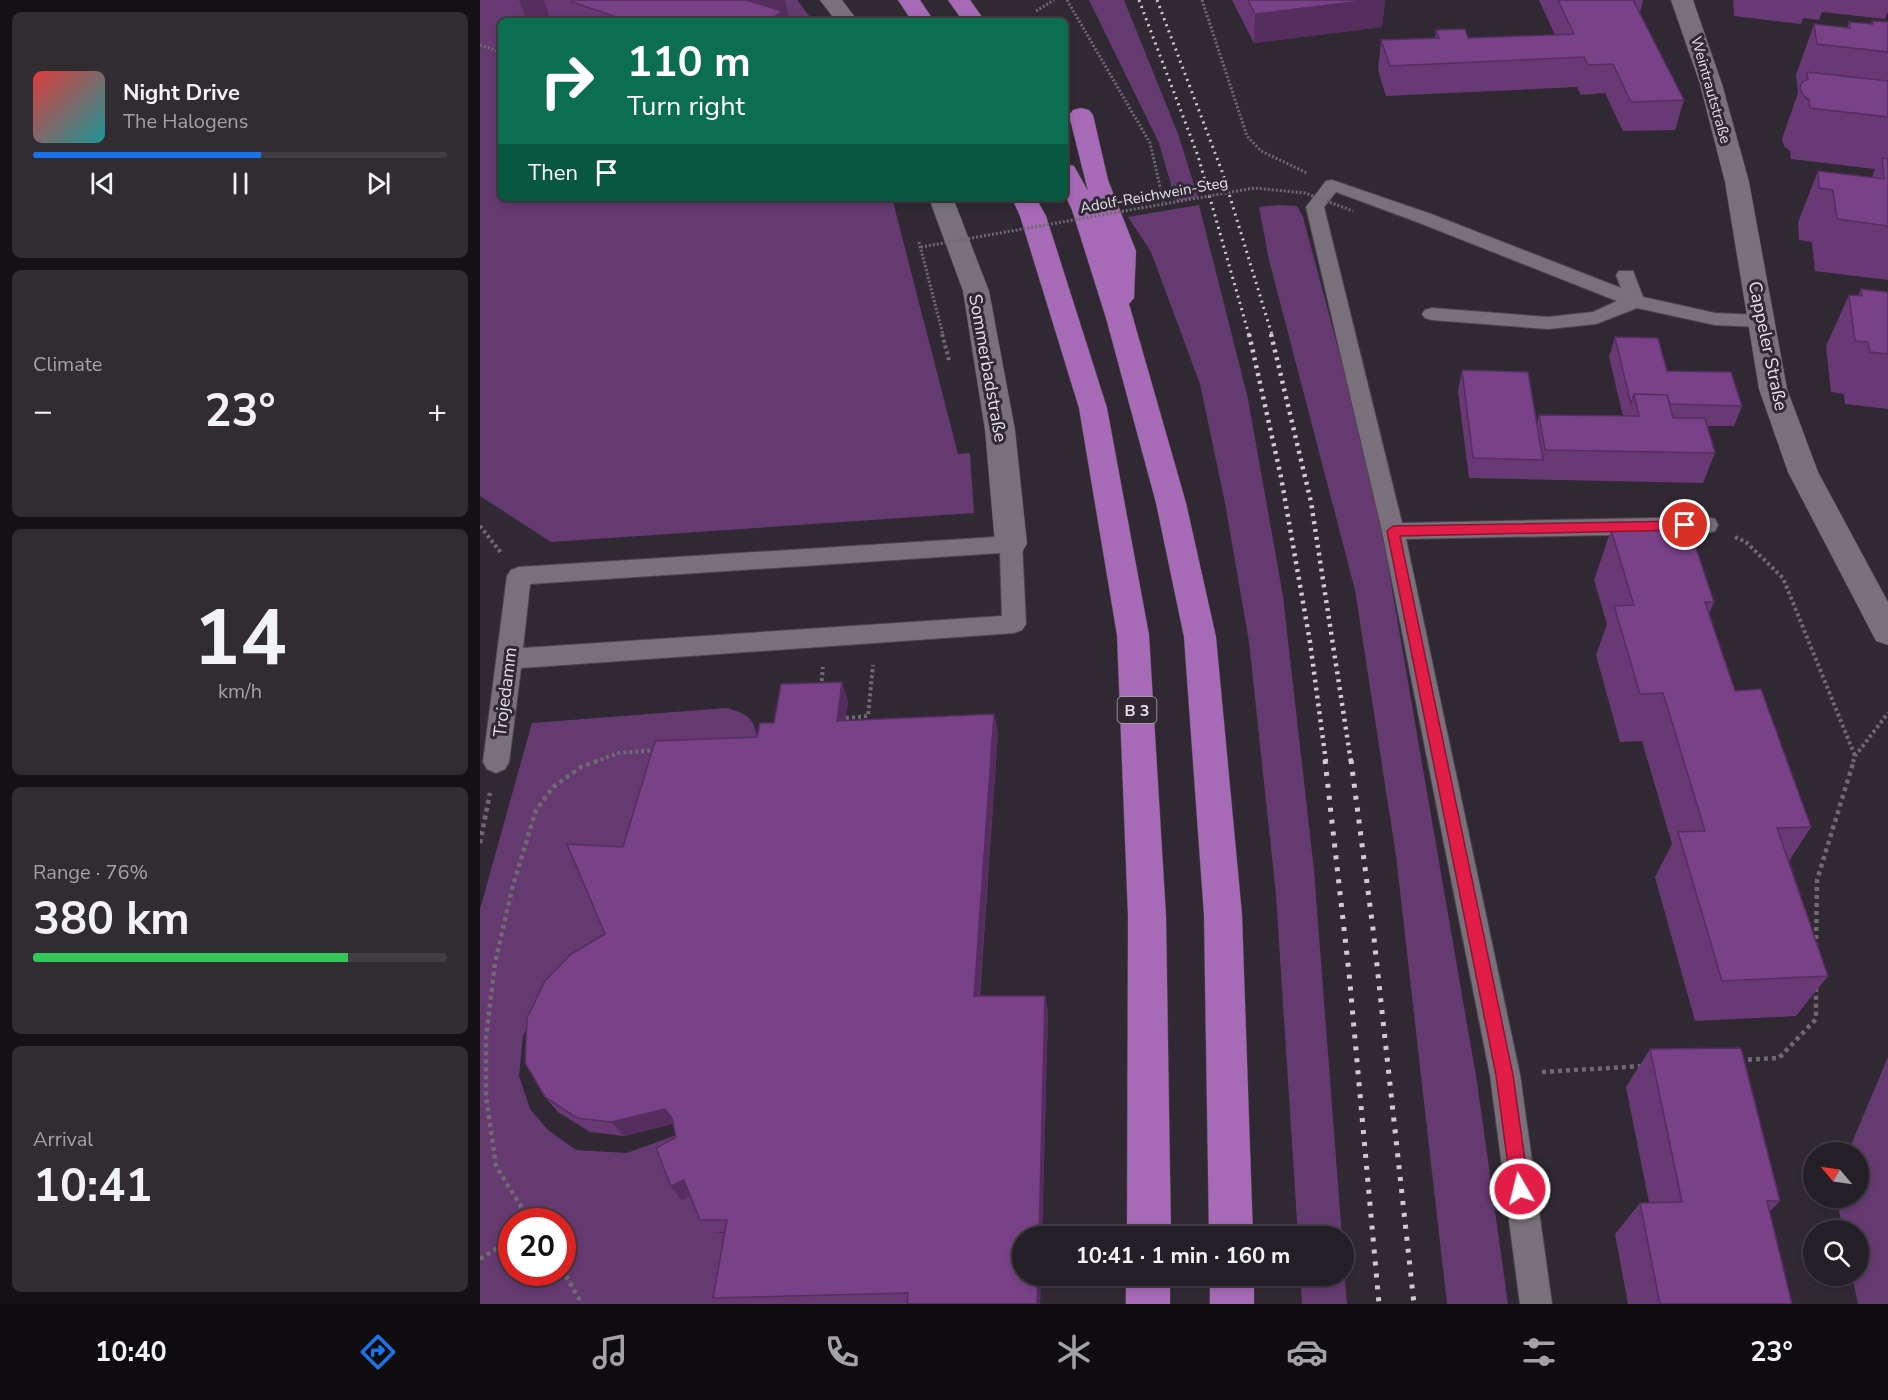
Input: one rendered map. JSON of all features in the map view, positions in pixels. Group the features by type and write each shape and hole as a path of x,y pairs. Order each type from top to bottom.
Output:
{"highway":[{"path":"909,0 921,18"},
{"path":"959,0 972,18"},
{"path":"1081,115 1096,180 1123,251 1120,318"},
{"path":"1068,177 1085,210 1120,318 1171,503 1200,637 1223,915 1231,1226"},
{"name":"B 3","path":"1026,201 1033,216 1093,408 1133,635 1147,916 1149,1226"},
{"path":"1148,1286 1148,1304"},
{"path":"1232,1286 1232,1304"}],"main road":[{"path":"831,0 845,18"},
{"name":"Weintrautstraße","path":"1682,0 1712,84 1737,182"},
{"name":"Cappeler Straße","path":"1737,182 1773,389 1803,472 1888,632"},
{"name":"Sommerbadstraße","path":"942,201 976,291 1000,430 1011,544"}],"lane":[{"path":"1536,1304 1505,1075 1393,531 1316,207 1332,185 1424,218 1635,301 1715,319 1760,321"},
{"path":"1626,275 1635,301"},
{"path":"1432,314 1548,323 1596,318 1635,301"},
{"path":"1393,531 1707,525"},
{"path":"508,659 1014,624 1011,544"},
{"name":"Trojedamm","path":"496,762 519,576 1011,544"}],"path":[{"path":"1036,11 1054,0"},
{"path":"1067,0 1150,143 1164,204"},
{"path":"1202,0 1242,125 1253,145 1332,185"},
{"path":"480,45 498,51"},
{"name":"Adolf-Reichwein-Steg","path":"952,368 921,247 1254,188 1282,188 1312,193 1353,211"},
{"path":"1746,542 1783,578 1855,756"},
{"path":"846,718 868,717 876,635"},
{"path":"1816,949 1817,880 1855,756 1888,713"},
{"path":"522,1208 496,1166 486,1096 486,1038 495,963 512,889 536,810 554,787 581,767 618,753 662,750"},
{"name":"Trojedamm","path":"480,843 496,762"},
{"path":"1731,1061 1779,1058 1816,1019 1816,984"},
{"path":"1505,1075 1648,1066"},
{"path":"480,1259 498,1248"},
{"path":"572,1286 582,1304"}],"shaded area":[{"path":"480,0 797,0 811,18 498,18 498,201 893,201 958,454 970,453 974,513 551,542 480,496"},
{"path":"1089,0 1124,0 1178,134 1198,197 1176,202 1159,143"},
{"path":"1199,205 1248,399 1283,596 1314,870 1341,1226 1297,1226 1276,895 1249,642 1225,503 1200,384 1151,252 1128,217"},
{"path":"1297,206 1303,217 1373,479 1477,1082 1508,1304 1447,1304 1396,856 1355,590 1269,260 1259,207"},
{"path":"726,708 740,712 752,722 758,741 617,951 541,1000 523,1036 519,1076 530,1109 548,1130 576,1150 627,1153 682,1133 695,1193 710,1232 726,1233 725,1304 480,1304 480,909 532,723"},
{"path":"1888,1057 1888,1304 1858,1304 1854,1286 1869,1286 1869,1220 1841,1220 1838,1208 1869,1208 1869,1142 1852,1142"},
{"path":"1301,1286 1345,1286 1347,1304 1302,1304"}],"building":[{"path":"575,0 746,0 782,11 773,18 619,18 572,2"},
{"path":"1248,0 1370,0 1255,14"},
{"path":"1558,0 1633,0 1684,100 1631,102 1613,64 1588,65 1584,57 1390,66 1381,40 1439,38 1436,30 1465,29 1468,38 1574,34"},
{"path":"1872,21 1888,22 1888,52 1817,44 1814,24 1850,28 1849,22 1873,24"},
{"path":"1807,72 1888,81 1888,117 1810,108 1809,100 1800,88 1802,82 1808,79"},
{"path":"1882,158 1888,159 1888,226 1837,219 1833,190 1819,188 1818,171 1884,179"},
{"path":"1861,289 1888,292 1888,354 1870,352 1868,342 1855,341 1849,295 1862,296"},
{"path":"1615,337 1658,338 1667,371 1731,372 1742,406 1670,404 1667,395 1634,394 1631,404"},
{"path":"1462,370 1528,372 1543,460 1473,458"},
{"path":"1634,394 1667,395 1673,418 1705,418 1715,453 1545,450 1539,415 1639,416"},
{"path":"1689,527 1714,602 1705,602 1735,691 1761,689 1811,827 1777,828 1828,976 1722,981 1678,832 1705,831 1663,693 1640,694 1614,606 1634,605 1611,530"},
{"path":"842,682 837,721 994,714 974,996 1045,996 1039,1226 1012,1226 1012,1286 1038,1286 1037,1304 907,1304 908,1293 713,1298 727,1220 700,1220 684,1180 671,1186 656,1148 676,1137 672,1118 665,1109 611,1122 577,1118 545,1097 525,1063 527,1018 545,981 571,954 605,934 567,844 623,847 655,741 757,737 760,723 774,723 781,684"},
{"path":"1741,1048 1780,1201 1767,1201 1792,1304 1660,1304 1640,1203 1682,1202 1650,1049"}],"railway":[{"path":"1139,0 1198,156 1249,335"},
{"path":"1157,0 1223,174 1272,335"},
{"path":"1249,334 1281,477 1310,642 1326,762"},
{"path":"1271,334 1311,502 1351,762"},
{"path":"1325,760 1349,973 1379,1304"},
{"path":"1351,760 1373,929 1414,1304"}],"route":[{"path":"1520,1189 1505,1075 1393,531 1685,525"}]}
